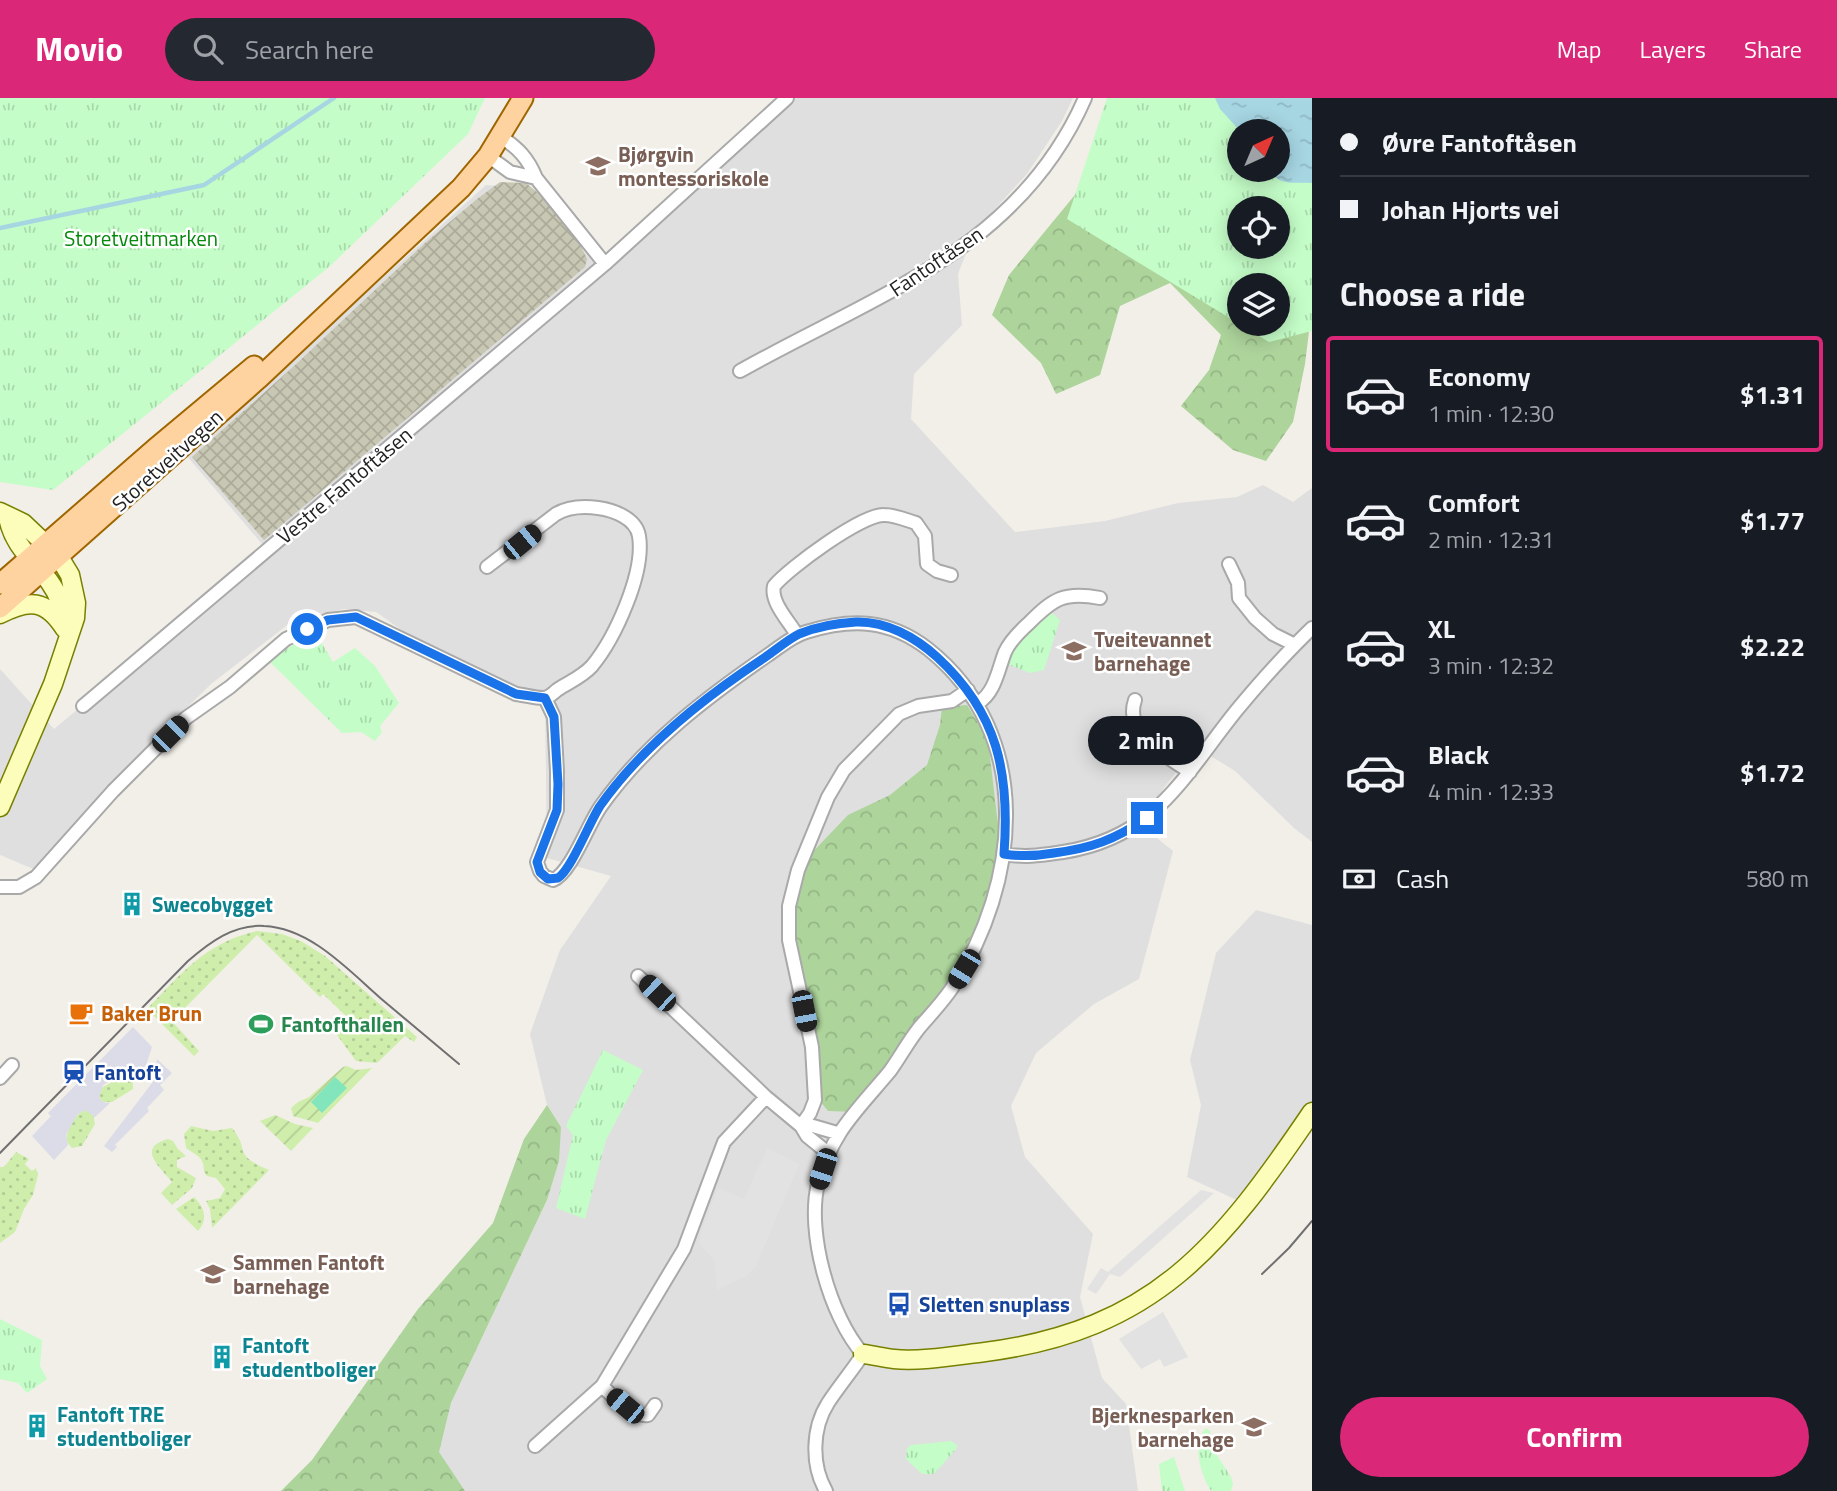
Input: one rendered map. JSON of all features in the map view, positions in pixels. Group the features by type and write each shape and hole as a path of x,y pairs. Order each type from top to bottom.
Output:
{"main road":[{"name":"Storetveitvegen","path":"0,608 35,565 258,379 461,188 488,156 523,98"},
{"path":"0,807 52,684 75,618 76,603 70,575 52,550 23,523 4,515"},
{"path":"4,515 15,539 61,601 69,635"},
{"name":"Storetveitvegen","path":"0,584 35,565"},
{"path":"0,614 15,606 37,603 52,611 69,635"},
{"path":"863,1354 897,1359 1011,1348 1077,1332 1111,1318 1156,1293 1196,1261 1234,1220 1312,1112"}],"street":[{"name":"Vestre Fantoftåsen","path":"83,706 605,264 787,98"},
{"name":"Fantoftåsen","path":"740,371 897,289 960,250 1029,187 1056,152 1085,98"},
{"path":"500,136 524,155 536,178 605,264"},
{"path":"488,156 510,172 536,178"},
{"path":"0,887 19,887 36,877 113,791 186,718 230,687 286,639 328,620 356,617 516,694 545,698 577,679 591,666 616,632 628,604 637,563 639,535 622,515 609,509 567,509 556,514 487,567"},
{"path":"797,635 775,600 772,592 774,586 810,556 863,520 883,514 916,523 925,536 927,564 937,571 951,575"},
{"path":"1229,564 1238,583 1239,598 1264,627 1295,645"},
{"path":"978,704 991,691 1008,646 1049,603 1070,597 1100,598"},
{"path":"545,698 554,717 558,771 557,810 537,862 544,876 553,880 562,875 568,867 601,806 652,748 716,690 797,635 842,623 864,622 907,636 929,650 968,690 978,704 995,744 1003,773 1006,818 1004,854 987,922 957,980 892,1068 838,1133 828,1153 815,1202 817,1236 824,1270 839,1317 852,1342 863,1354 827,1405 817,1434 815,1456 818,1473 826,1491"},
{"path":"1004,854 1033,857 1101,844 1118,837 1147,818 1191,772 1236,711 1312,628"},
{"path":"801,1126 815,1100 812,1047 789,940 789,906 798,870 828,797 844,770 899,714 918,706 952,701 968,690"},
{"path":"1135,701 1135,724 1141,735 1191,772"},
{"path":"638,976 828,1153"},
{"path":"0,1078 12,1065"},
{"path":"535,1446 602,1386 684,1249 724,1142 766,1097"},
{"path":"801,1126 813,1126 838,1133"},
{"path":"602,1386 631,1412 640,1416 648,1415 655,1405"}],"shaded area":[{"path":"781,98 1073,98 1062,121 1027,174 975,231 958,274 962,325 914,374 911,419 1015,532 1105,521 1178,503 1237,497 1263,485 1293,502 1312,488 1312,842 1235,771 1196,747 1163,789 1148,831 1173,851 1139,979 1094,1004 1036,1053 1011,1106 1025,1157 1093,1234 1080,1297 1102,1378 1126,1404 1138,1491 465,1491 438,1453 451,1403 547,1200 561,1127 547,1105 530,1034 560,950 611,876 547,858 545,702 502,689 446,651 437,655 376,612 344,609 300,618 211,684 110,783 60,849 36,870 0,855 0,669 54,729 268,551 186,455 486,185 528,188 594,263 698,176"},
{"path":"500,182 526,183 542,196 579,242 587,259 585,267 264,540 192,457 425,243"},
{"path":"1256,910 1312,925 1312,1116 1239,1201 1187,1177 1201,1105 1190,1060 1216,953"},
{"path":"133,1027 152,1047 146,1065 133,1079 120,1076 103,1085 99,1097 103,1102 110,1103 95,1117 85,1110 77,1115 66,1135 68,1145 54,1160 32,1136 51,1116 48,1113"},
{"path":"157,1059 172,1073 160,1085 164,1090 147,1108 149,1111 115,1145 117,1147 112,1152 104,1146 152,1083"},
{"path":"767,1148 799,1164 756,1266 748,1275 717,1290 714,1260 699,1243 701,1232 718,1188 744,1199"},
{"path":"1201,1190 1214,1193 1120,1277 1110,1274 1096,1294 1087,1289 1101,1268 1108,1272"},
{"path":"1163,1312 1188,1357 1164,1367 1160,1359 1141,1369 1119,1339"}],"green space":[{"name":"Storetveitmarken","path":"0,98 485,98 468,134 329,267 53,490 0,482"},
{"path":"1107,98 1312,98 1312,331 1269,342 1259,336 1290,336 1290,273 1227,273 1227,317 1067,219"},
{"path":"1088,179 1227,277 1227,336 1290,336 1290,318 1312,307 1305,364 1293,422 1266,461 1233,450 1181,406 1209,370 1221,335 1170,283 1120,306 1100,375 1056,394 1041,363 992,315 1009,275"},
{"path":"1049,610 1060,620 1044,670 1030,673 1007,664 1016,643"},
{"path":"315,632 333,662 355,648 375,666 399,703 380,726 382,732 375,741 361,732 342,733 268,660"},
{"path":"967,705 989,748 1002,859 976,957 858,1112 828,1111 814,1094 791,920 804,861 848,815 890,795 927,765 940,725 942,707"},
{"path":"257,931 282,934 301,941 325,956 417,1037 414,1042 405,1036 377,1063 356,1061 334,1031 347,1017 323,994 320,997 257,935 175,1018 170,1014 169,1018 199,1051 194,1056 147,1009 183,972 209,951 239,936"},
{"path":"603,1050 643,1070 606,1140 585,1219 556,1208 573,1135 566,1126"},
{"path":"347,1066 356,1070 372,1068 318,1123 293,1116 291,1108"},
{"path":"125,1075 133,1079 133,1089 112,1102 103,1102 99,1097 101,1088"},
{"path":"335,1077 347,1088 322,1113 311,1102"},
{"path":"547,1105 561,1127 559,1161 547,1200 451,1403 439,1452 465,1491 281,1491 312,1460 418,1309 493,1223 524,1139"},
{"path":"85,1110 93,1114 95,1124 82,1146 72,1148 66,1141 68,1132 74,1119"},
{"path":"275,1115 313,1128 291,1151 260,1121"},
{"path":"191,1126 213,1131 232,1128 246,1156 269,1170 212,1228 210,1209 206,1201 220,1198 225,1189 216,1178 207,1176 201,1159 186,1148 184,1134"},
{"path":"168,1139 186,1156 177,1160 177,1167 196,1178 192,1188 172,1205 161,1193 172,1182 157,1165 152,1153 158,1143"},
{"path":"16,1152 29,1159 25,1164 32,1171 36,1168 38,1175 33,1195 15,1232 0,1243 0,1167 4,1167"},
{"path":"194,1197 204,1213 198,1231 176,1209"},
{"path":"0,1319 42,1340 40,1366 47,1379 27,1393 18,1383 0,1379"},
{"path":"1206,1428 1210,1431 1215,1452 1231,1477 1231,1491 1211,1491 1204,1477 1198,1451 1201,1434"},
{"path":"951,1441 957,1448 934,1474 922,1474 906,1459 907,1449 911,1445"},
{"path":"1174,1457 1185,1491 1162,1491 1159,1464"}],"water":[{"path":"1215,98 1312,98 1312,183 1289,182 1290,119 1229,119"}],"waterway":[{"path":"0,228 204,185 334,98"}],"tram line":[{"path":"0,1153 188,961 214,941 233,931 253,926 282,929 314,943 459,1064"},
{"path":"1262,1274 1312,1221"}],"place":[{"name":"Bjørgvin montessoriskole","path":"598,166"},
{"name":"Tveitevannet barnehage","path":"1074,651"},
{"name":"Swecobygget","path":"132,904"},
{"name":"Baker Brun","path":"81,1013"},
{"name":"Fantofthallen","path":"261,1024"},
{"name":"Fantoft","path":"74,1072"},
{"name":"Sammen Fantoft barnehage","path":"213,1274"},
{"name":"Sletten snuplass","path":"899,1304"},
{"name":"Fantoft studentboliger","path":"222,1357"},
{"name":"Fantoft TRE studentboliger","path":"37,1426"},
{"name":"Bjerknesparken barnehage","path":"1254,1427"}],"route":[{"path":"307,629 328,620 356,617 516,694 545,698 554,717 558,784 557,810 537,862 540,872 548,879 553,880 562,875 601,806 652,748 693,709 716,690 797,635 842,623 872,623 913,639 939,659 978,704 995,744 1003,773 1006,818 1004,854 1033,857 1083,849 1118,837 1147,818"}]}
